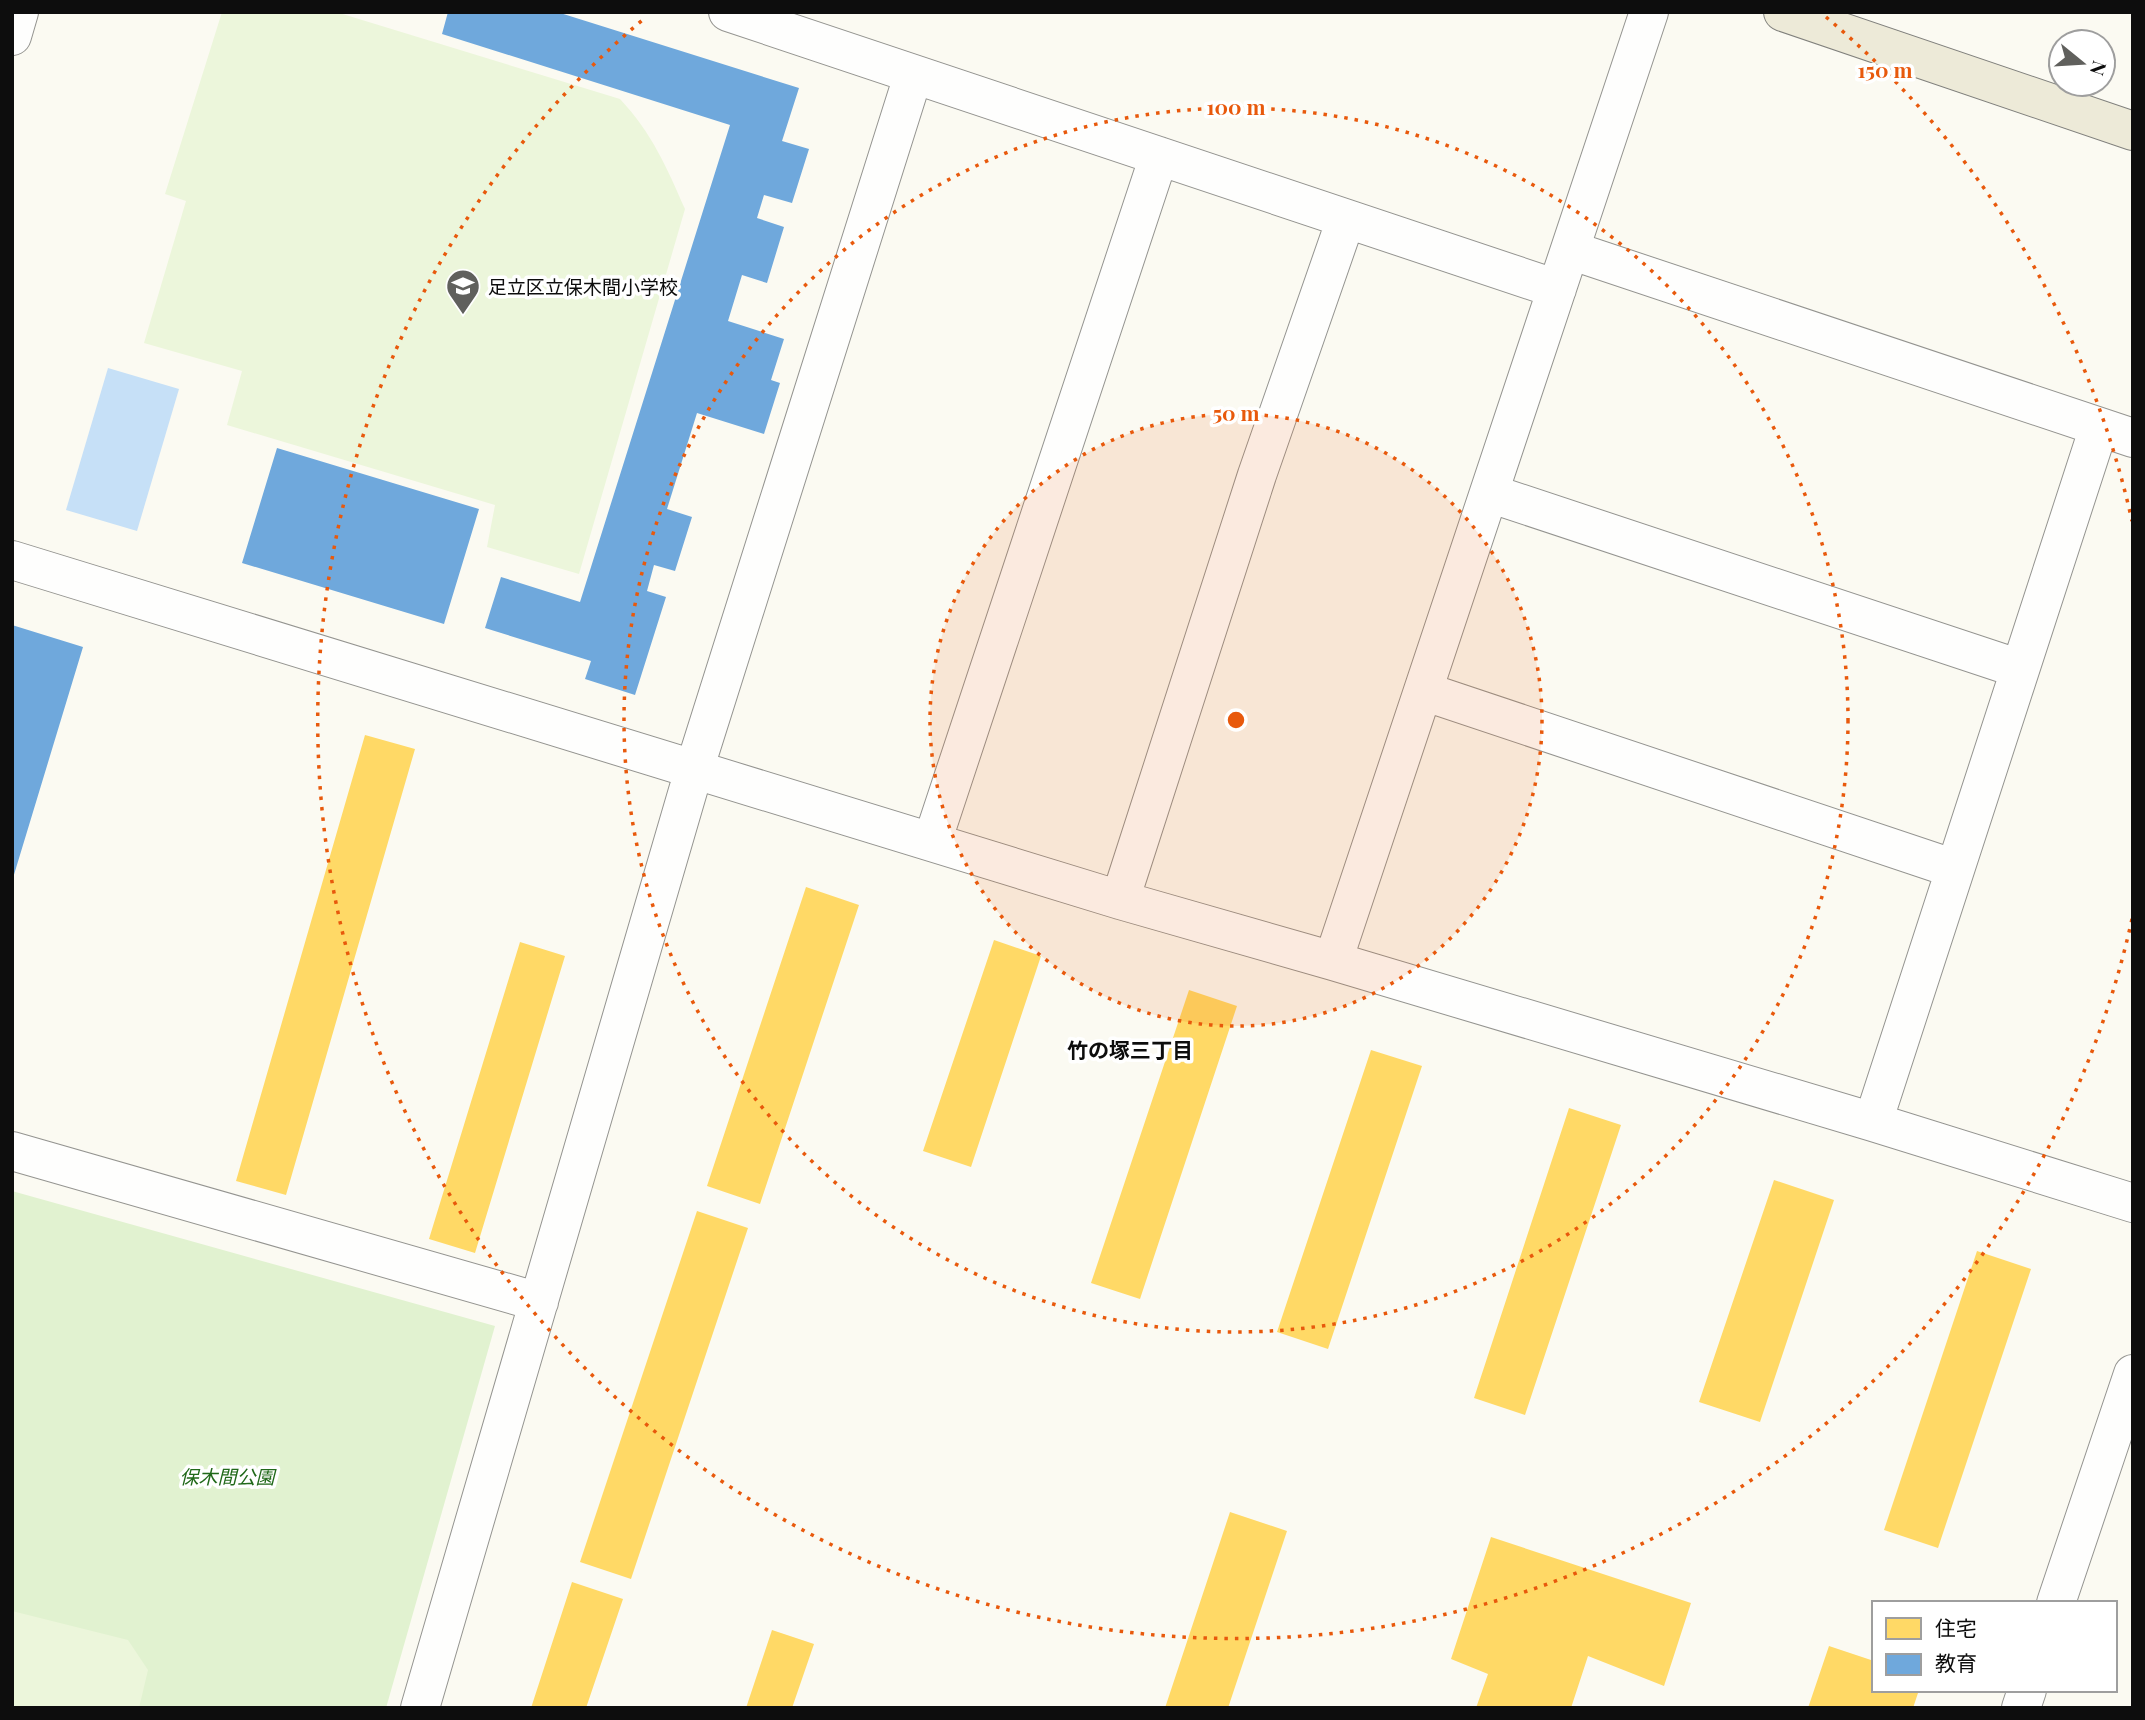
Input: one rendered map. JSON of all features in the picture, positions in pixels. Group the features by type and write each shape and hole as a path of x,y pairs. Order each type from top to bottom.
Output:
{"main road":[{"path":"1783,12 2133,131"}],"street":[{"path":"12,36 19,12"},
{"path":"728,12 802,24 914,76 1556,289"},
{"path":"1333,961 1649,12"},
{"path":"420,1708 694,770 914,76"},
{"path":"932,842 1159,156"},
{"path":"1120,900 1257,475 1346,219"},
{"path":"1570,250 2116,432 2020,669 1873,1122"},
{"path":"1489,493 2020,669"},
{"path":"12,560 1120,900 1873,1122 2133,1203"},
{"path":"1423,691 1955,869"},
{"path":"12,1151 539,1302"},
{"path":"2057,1601 2133,1374"}],"green space":[{"path":"222,12 336,12 620,99 650,138 685,209 579,574 487,547 495,505 227,425 242,371 144,343 186,201 165,194"},
{"name":"保木間公園","path":"12,1191 495,1326 386,1708 12,1708"},
{"path":"12,1611 128,1640 148,1670 139,1708 12,1708"}],"water":[{"path":"108,368 179,389 137,531 66,510"}],"building: 住宅":[{"path":"365,735 415,749 286,1195 236,1181"},
{"path":"806,887 859,905 760,1204 707,1186"},
{"path":"994,940 1041,956 971,1167 923,1151"},
{"path":"520,942 565,956 475,1253 429,1239"},
{"path":"1189,990 1237,1006 1140,1299 1091,1283"},
{"path":"1371,1050 1422,1066 1328,1349 1277,1332"},
{"path":"1569,1108 1621,1125 1525,1415 1474,1398"},
{"path":"1774,1180 1834,1200 1760,1422 1699,1402"},
{"path":"697,1211 748,1228 631,1579 580,1562"},
{"path":"1977,1251 2031,1269 1938,1548 1884,1530"},
{"path":"1230,1512 1287,1531 1228,1708 1165,1708"},
{"path":"1491,1537 1691,1603 1664,1686 1588,1656 1571,1708 1476,1708 1488,1674 1451,1659"},
{"path":"572,1582 623,1599 586,1708 531,1708"},
{"path":"772,1630 814,1644 792,1708 746,1708"},
{"path":"1829,1646 1872,1660 1872,1692 1918,1692 1913,1708 1808,1708"}],"building: 教育":[{"path":"448,12 557,12 799,88 782,141 809,149 792,203 764,195 757,218 784,227 767,283 742,275 728,321 784,339 771,380 780,383 764,434 697,413 667,509 692,517 675,571 654,565 647,591 666,597 635,695 585,679 591,661 485,628 501,577 580,602 730,125 442,34"},
{"path":"277,448 479,509 444,624 242,563"},
{"path":"12,625 83,647 13,878 12,878"}],"place":[{"name":"足立区立保木間小学校","path":"463,316"}],"district":[{"name":"竹の塚三丁目","path":"1130,1049"}]}
